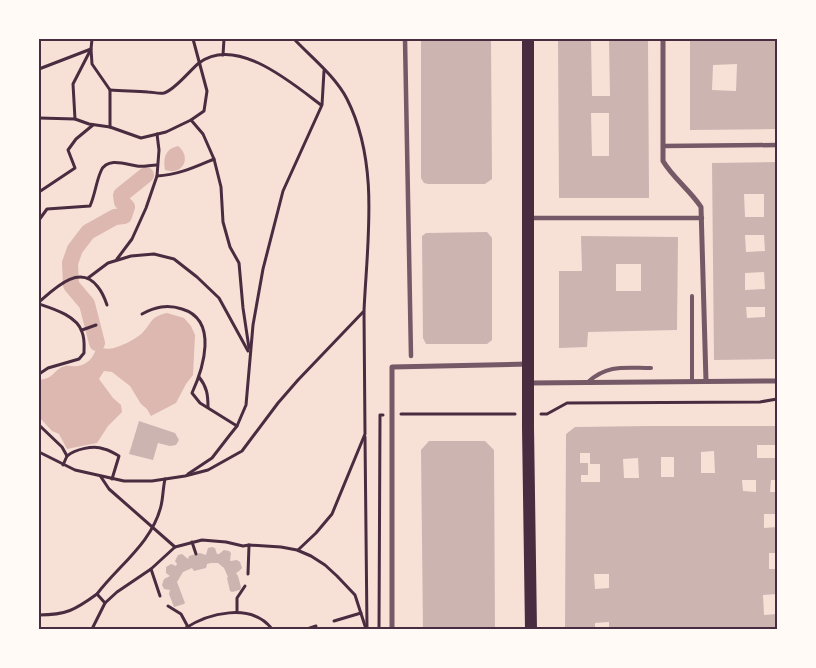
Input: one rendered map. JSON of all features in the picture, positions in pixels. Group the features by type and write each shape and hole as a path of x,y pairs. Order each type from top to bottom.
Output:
{"main road":[{"path":"528,39 531,629"}],"street":[{"path":"405,39 411,356"},
{"path":"663,39 663,161 669,171 697,200 701,208 706,381"},
{"path":"663,146 777,145"},
{"path":"528,218 702,218"},
{"path":"392,629 392,367 529,364"},
{"path":"529,383 777,381"}],"lane":[{"path":"692,296 692,381"},
{"path":"587,383 597,374 609,369 651,368"}],"path":[{"path":"92,39 92,64 110,90 110,127"},
{"path":"39,118 75,119 94,125 110,127 141,138 166,132 191,120 204,110 207,91 193,39"},
{"path":"223,55 224,39"},
{"path":"294,39 336,82 347,99 357,123 366,161 369,198 364,311 366,629"},
{"path":"39,69 91,49"},
{"path":"75,119 73,84 91,49"},
{"path":"110,90 164,93 184,78 199,63 214,55 223,55 246,58 263,64 322,105"},
{"path":"185,476 212,458 237,426 246,405 253,326 263,269 283,191 322,105 324,70"},
{"path":"191,120 203,134 214,159 221,188 222,222 230,247 239,263 242,308 250,354"},
{"path":"39,192 76,168 68,150 76,139 94,125"},
{"path":"117,260 132,239 158,176 158,134"},
{"path":"158,176 170,176 181,173 214,159"},
{"path":"39,220 47,209 90,206 95,196 100,172 105,165 115,162 139,166 147,164 157,166"},
{"path":"88,278 108,263 131,256 154,254 174,259 219,298 250,354"},
{"path":"39,303 74,276 88,278 98,287 107,305"},
{"path":"39,303 59,310 74,321 82,330 84,340 84,353 79,359 48,368 39,374"},
{"path":"142,314 161,306 174,306 187,310 197,318 204,329 206,344 199,377 192,393 200,403 237,426"},
{"path":"39,452 75,470 112,478 152,481 208,470 242,451 298,380 364,311"},
{"path":"82,330 96,324"},
{"path":"199,377 206,386 208,407"},
{"path":"547,414 567,403 760,402 777,399"},
{"path":"379,629 380,415 510,414"},
{"path":"39,425 62,447 67,456"},
{"path":"297,550 316,534 332,514 366,434"},
{"path":"64,464 70,453 102,448 119,456 112,478"},
{"path":"101,476 109,488 175,547"},
{"path":"39,615 58,615 78,608 96,594 143,543 152,528 160,508 165,479"},
{"path":"92,629 105,603 117,592 152,569 175,547 202,540 243,546 281,547 297,550 325,564 355,596 366,629"},
{"path":"192,542 196,554"},
{"path":"248,574 249,545"},
{"path":"152,569 160,596"},
{"path":"237,598 245,586"},
{"path":"235,591 237,612"},
{"path":"96,594 105,603"},
{"path":"168,606 180,614"},
{"path":"178,606 180,614 188,627"},
{"path":"184,629 211,616 237,612 256,617 272,629"},
{"path":"334,621 361,613"},
{"path":"307,629 316,626"}],"shaded area":[{"path":"178,146 184,155 184,164 177,170 165,170 164,162 166,155 170,149"},
{"path":"167,313 184,318 191,326 195,335 193,375 176,403 151,416 130,386 112,372 104,371 99,379 113,398 121,405 122,412 108,426 97,443 67,449 59,434 52,431 39,417 39,380 48,378 64,366 78,366 86,363 94,355 97,343 102,348 107,349 128,342 140,335 153,319"}],"building":[{"path":"421,39 491,40 492,179 485,184 428,184 424,183 421,178"},
{"path":"558,39 591,39 592,96 610,96 609,39 648,39 649,198 559,198","holes":["591,113 609,113 609,156 592,156"]},
{"path":"690,39 777,39 776,129 690,130","holes":["737,64 736,91 712,90 713,65"]},
{"path":"777,162 777,359 714,360 712,163","holes":["744,194 764,194 764,217 745,217","745,235 764,235 765,251 746,252","764,272 765,289 745,290 745,273","746,307 765,307 765,317 747,318"]},
{"path":"487,232 492,238 492,340 487,344 426,344 423,338 422,236 426,233"},
{"path":"581,236 678,237 677,330 588,332 587,347 559,348 559,271 582,271","holes":["616,264 641,264 641,291 616,291"]},
{"path":"139,421 175,433 179,440 176,445 170,446 158,443 153,460 129,454"},
{"path":"777,426 777,445 757,445 757,458 777,458 777,480 771,480 770,492 777,492 777,514 764,514 764,528 777,527 777,553 769,553 769,569 777,569 777,594 763,595 764,615 777,614 777,629 609,629 609,622 595,623 595,629 565,629 566,434 575,427","holes":["714,451 715,473 701,473 701,452","580,453 590,453 590,464 600,464 600,482 581,482 581,475 588,475 588,463 580,463","661,457 674,457 674,477 661,477","638,458 639,478 624,478 623,459","742,480 756,480 756,492 743,491","594,574 609,574 609,588 595,589"]},
{"path":"429,441 485,441 494,450 495,629 423,629 421,450"},
{"path":"208,548 215,548 217,554 224,550 229,551 231,553 230,561 237,560 240,562 242,568 236,573 241,587 240,590 230,591 228,577 224,568 218,563 207,564 206,568 194,571 192,568 183,572 177,582 185,603 174,607 169,594 170,590 164,589 162,585 164,579 170,576 166,573 166,567 171,564 176,566 175,561 178,555 182,554 188,559 189,556 200,553 206,555"}],"waterway":[{"path":"97,343 87,304 71,285 70,263 75,249 88,232 115,217 124,216 127,207 122,202 121,195 146,175"}]}
